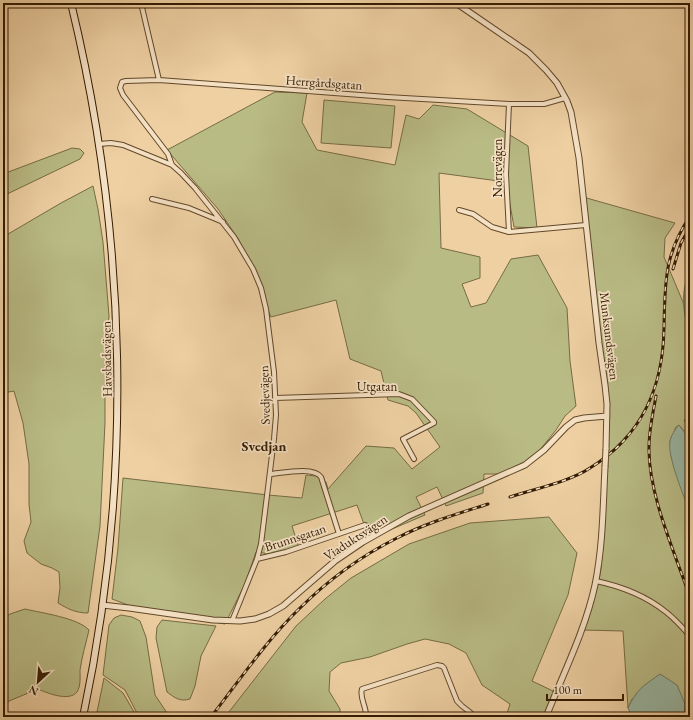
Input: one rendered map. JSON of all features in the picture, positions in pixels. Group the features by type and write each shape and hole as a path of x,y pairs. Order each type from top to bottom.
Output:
{"main road":[{"name":"Havsbadsvägen","path":"71,3 85,63 99,144 114,263 118,346 117,450 113,508 102,605 83,717"}],"street":[{"path":"141,3 159,80"},
{"name":"Munksundsvägen","path":"456,3 529,53 557,83 565,98 573,120 605,385 607,416 606,449 602,536 596,581 587,614 546,717"},
{"name":"Svedjevägen","path":"159,80 126,81 122,82 120,88 127,101 168,154 172,165"},
{"name":"Herrgårdsgatan","path":"159,80 509,104 544,104 565,98"},
{"name":"Norrevägen","path":"509,104 506,174 509,232"},
{"name":"Svedjevägen","path":"99,144 111,143 123,145 172,165 190,183 223,222 244,252 261,288 266,309 273,364 275,398 274,439 261,544 257,559 232,621"},
{"path":"152,199 189,208 223,222"},
{"path":"459,210 473,214 492,227 509,232 586,225"},
{"name":"Utgatan","path":"275,398 392,394 406,396 417,404 434,422 434,424 404,439 414,459"},
{"name":"Viaduktsvägen","path":"102,605 213,620 240,621 255,619 269,614 282,606 335,561 375,535 409,516 525,465 544,450 575,420 607,416"},
{"name":"Brunnsgatan","path":"270,474 306,471 315,472 321,476 339,534"},
{"name":"Brunnsgatan","path":"257,559 286,552 365,525 370,527 375,535"},
{"path":"596,581 628,591 650,601 667,612 690,636"},
{"path":"366,717 367,711 362,696 362,689 437,666 442,666 446,671 457,701 471,713 471,717"}],"green space":[{"path":"275,92 307,93 302,122 317,150 395,165 406,115 419,119 433,105 467,109 528,146 537,228 514,227 506,182 439,173 441,248 480,257 480,278 462,284 471,307 486,303 511,259 538,255 567,308 570,361 576,406 565,416 539,451 522,464 501,474 484,474 483,493 446,506 437,487 416,497 425,515 378,535 365,527 357,505 292,526 299,548 270,554 256,552 245,584 225,624 136,608 112,599 118,548 123,478 302,498 306,475 316,476 326,482 328,489 366,446 394,448 412,469 440,447 416,413 408,406 388,400 381,371 350,359 336,300 271,317 239,240 218,209 167,150"},
{"path":"324,100 395,106 391,148 321,143"},
{"path":"72,148 80,149 84,153 80,159 3,196 3,174"},
{"path":"93,186 103,242 109,316 105,364 105,423 100,526 88,613 72,610 58,603 60,588 59,572 41,564 27,553 24,541 31,522 29,504 29,464 23,423 14,391 3,393 3,237"},
{"path":"583,197 675,223 665,238 664,257 683,302 690,337 690,416 684,420 688,428 684,431 679,425 676,427 670,441 671,456 690,512 690,717 684,717 685,704 632,699 628,708 623,631 582,630 599,580 601,568 605,516 607,418"},
{"path":"549,517 577,553 568,595 532,681 553,691 553,705 548,717 506,717 510,704 482,685 466,653 449,644 425,639 370,657 341,663 330,672 329,691 340,709 340,717 225,717 296,626 325,599 351,578 409,544 470,523"},
{"path":"25,609 68,619 77,622 89,630 80,670 79,687 77,692 69,696 58,696 38,689 9,701 3,708 3,619 10,614"},
{"path":"121,615 132,617 140,621 146,637 155,695 167,713 173,717 139,717 125,690 103,675 109,625 114,618"},
{"path":"162,620 216,626 201,656 195,686 190,699 178,699 167,692 156,638 157,627"},
{"path":"104,678 123,693 137,717 96,717"}],"shaded area":[{"path":"690,272 690,337 684,312 684,296"},
{"path":"679,425 690,440 690,512 671,456 671,437"},
{"path":"660,674 677,685 685,704 684,717 632,717 628,708 634,696 645,685"}],"railway":[{"path":"510,497 562,481 582,473 608,455 623,441 636,425 654,390 659,371 663,350 665,297 668,270 675,244 681,230 690,216"},
{"path":"673,269 681,243 690,227"},
{"path":"656,396 649,441 650,465 653,484 664,523 690,597"},
{"path":"211,717 275,634 310,598 345,569 384,545 408,533 442,519 488,504"}],"district":[{"name":"Svedjan","path":"264,446"}]}
